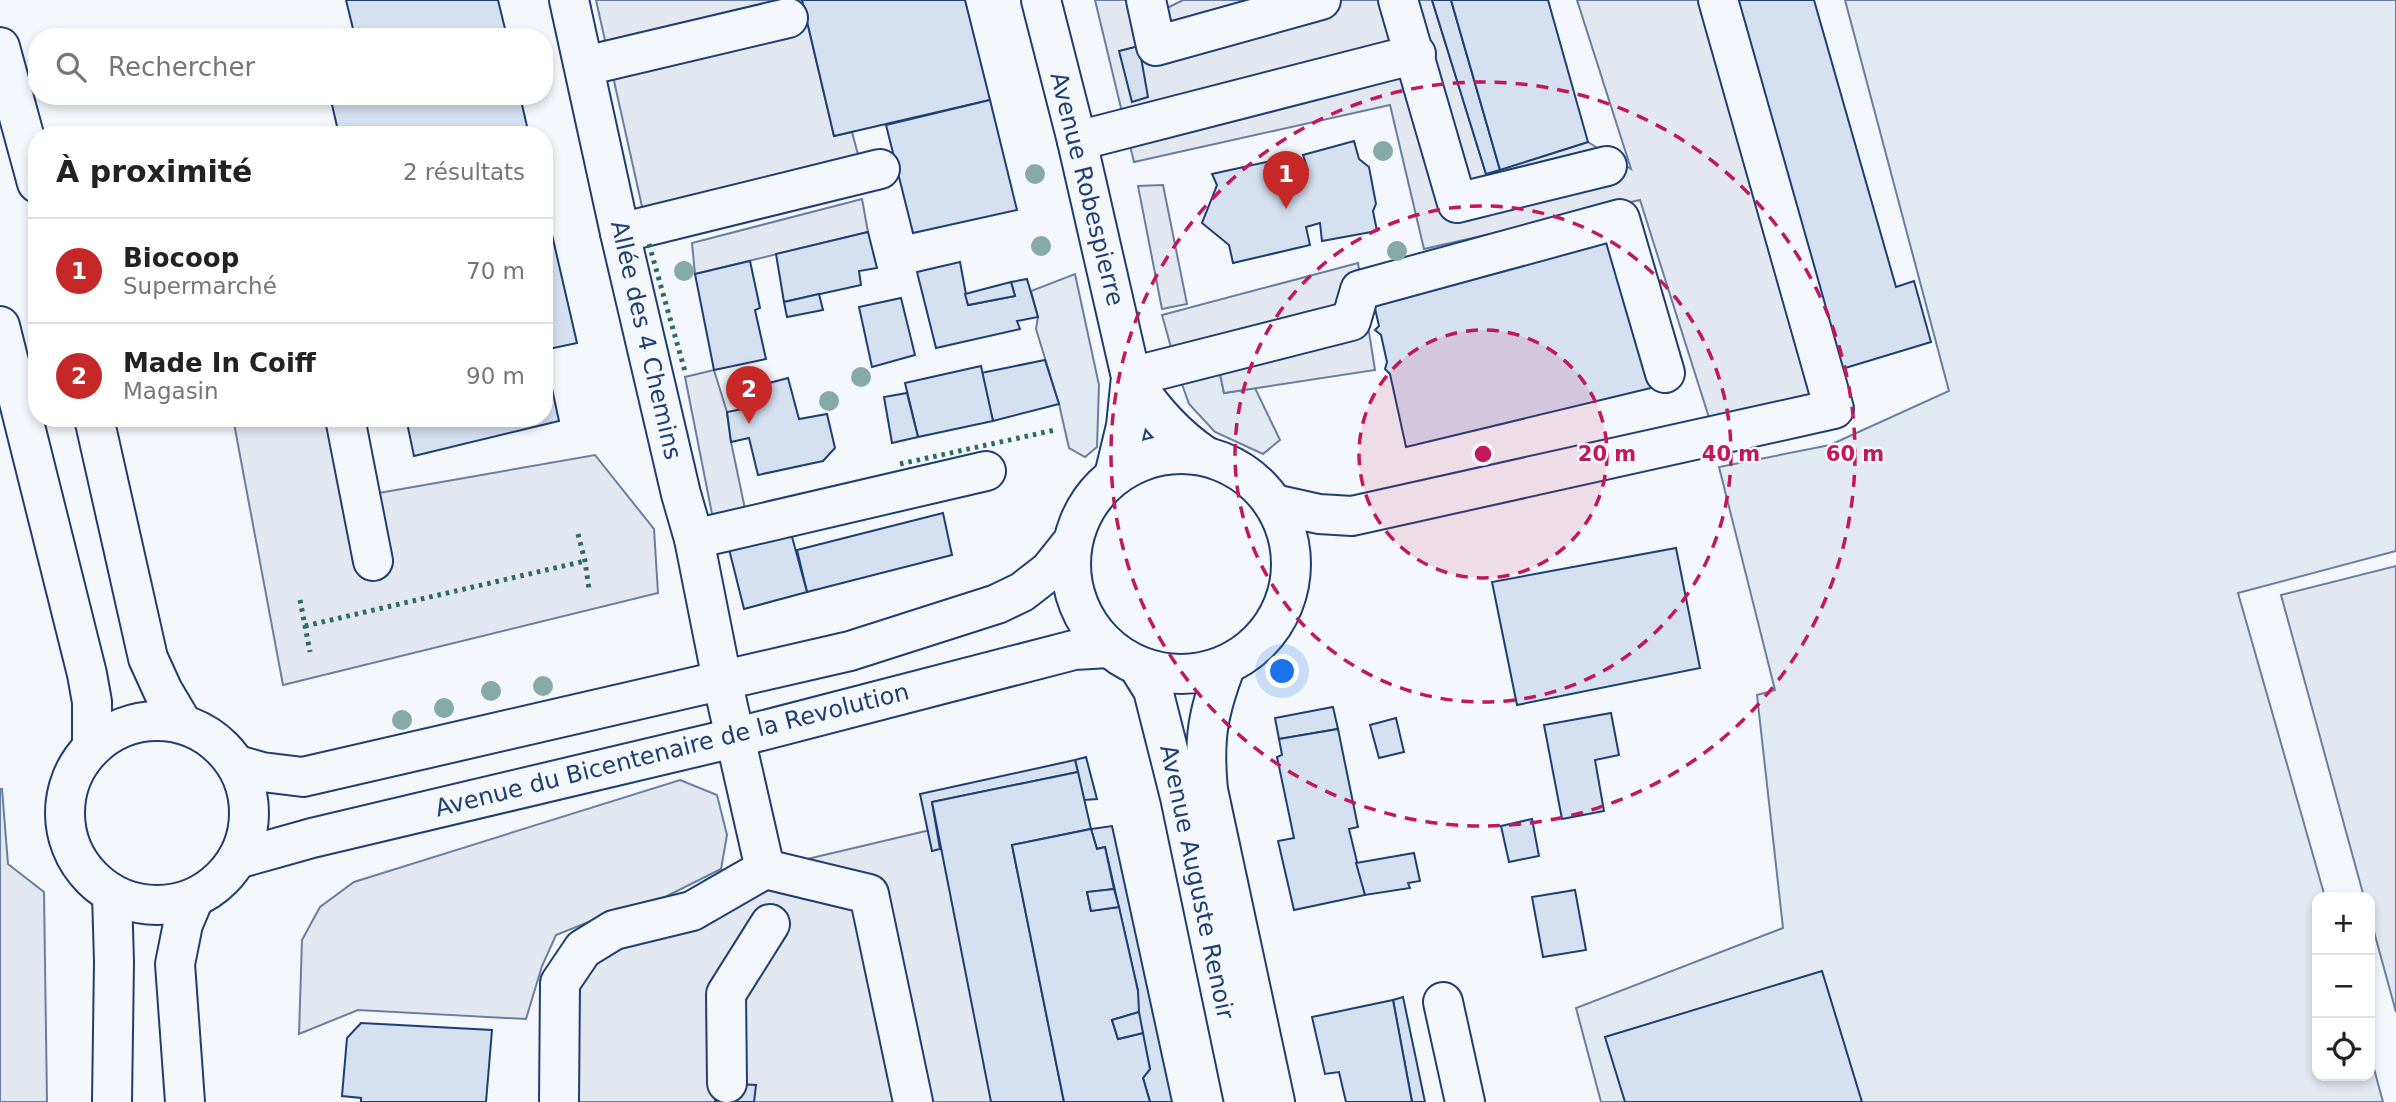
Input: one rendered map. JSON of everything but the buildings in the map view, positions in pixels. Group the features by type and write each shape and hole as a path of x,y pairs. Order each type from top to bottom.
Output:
{"street":[{"name":"Allée des 4 Chemins","path":"569,0 620,233 694,539 734,738 765,869"},
{"name":"Avenue Robespierre","path":"1041,0 1131,377 1126,426 1114,476"},
{"path":"1146,0 1156,46 1321,0"},
{"path":"1398,0 1416,54 1457,203 1607,166"},
{"path":"1274,504 1319,514 1352,516 1834,410 1718,0"},
{"path":"585,66 788,18"},
{"path":"0,47 28,150"},
{"path":"1077,142 1416,54"},
{"path":"620,233 880,169"},
{"path":"1131,377 1351,321 1360,290 1620,219 1665,373"},
{"path":"0,326 86,674 92,702 92,747"},
{"name":"Avenue Robespierre","path":"1131,377 1144,398 1166,424 1205,456"},
{"path":"96,427 148,657 163,691 182,723"},
{"path":"347,427 373,561"},
{"path":"1157,456 1205,456 1244,474 1260,487 1274,504 1290,546 1291,569 1286,598 1272,626 1252,649 1226,665 1205,672 1182,675 1160,673 1123,657 1089,626 1076,599 1070,570 1073,541 1082,516 1096,494 1114,476 1157,456"},
{"path":"694,539 986,471"},
{"path":"1291,569 1332,530 1352,516"},
{"path":"237,765 262,772 303,777 850,651 997,604 1022,592 1049,571 1073,541"},
{"name":"Avenue du Bicentenaire de la Revolution","path":"237,859 312,838 734,738 795,720 1074,650 1123,657"},
{"name":"Avenue Auguste Renoir","path":"1123,657 1153,690 1180,797 1244,1102"},
{"name":"Avenue Auguste Renoir","path":"1226,665 1210,710 1204,754 1208,790 1275,1102"},
{"path":"158,719 182,723 204,732 222,747 237,765 246,788 250,812 246,836 237,859 218,882 194,898 167,905 138,904 111,894 88,876 73,852 65,824 66,796 75,769 92,747 111,732 134,723 158,719"},
{"path":"559,1102 560,983 583,949 614,930 692,911 765,869 869,894 913,1102"},
{"path":"111,894 114,962 112,1102"},
{"path":"185,1102 175,964 183,924 194,898"},
{"path":"727,1083 726,994 769,924"},
{"path":"1443,1002 1465,1102"}],"shaded area":[{"path":"596,0 802,0 834,136 852,132 860,162 643,211"},
{"path":"1095,0 1136,0 1141,21 1183,0 1432,0 1486,174 1588,142 1631,169 1577,0 1725,0 1846,411 1718,446 1640,200 1424,249 1390,105 1134,162"},
{"path":"1845,0 2396,0 2396,551 2238,593 2324,892 2312,892 2312,1081 2375,1081 2375,1072 2383,1102 1601,1102 1576,1008 1783,928 1757,695 1775,690 1719,467 1830,445 1949,391"},
{"path":"1163,185 1187,304 1162,309 1138,186"},
{"path":"862,199 868,232 695,274 692,243"},
{"path":"1358,263 1375,370 1224,393 1219,369 1177,369 1162,315"},
{"path":"1075,274 1099,385 1097,447 1085,457 1069,448 1059,404 1036,329 1038,317 1031,291"},
{"path":"1219,369 1224,393 1255,388 1280,440 1263,454 1215,432 1189,404 1177,370"},
{"path":"714,370 727,412 745,509 713,519 685,377"},
{"path":"235,427 337,427 350,498 595,455 654,529 658,593 283,685"},
{"path":"2396,566 2396,1012 2375,935 2375,892 2363,892 2281,595"},
{"path":"680,780 717,795 727,835 721,869 665,897 616,911 556,935 542,966 526,1019 358,1010 299,1034 302,940 320,907 354,882"},
{"path":"0,789 8,864 44,892 47,1102 0,1102"},
{"path":"981,818 1042,1102 558,1102 583,949 765,869"}],"hedge":[{"path":"649,244 686,375"},
{"path":"900,464 1055,430"},
{"path":"578,534 589,589"},
{"path":"305,626 585,561"},
{"path":"300,600 310,652"}],"place":[{"name":"Biocoop","path":"1286,209"},
{"name":"Made In Coiff","path":"749,424"}]}
